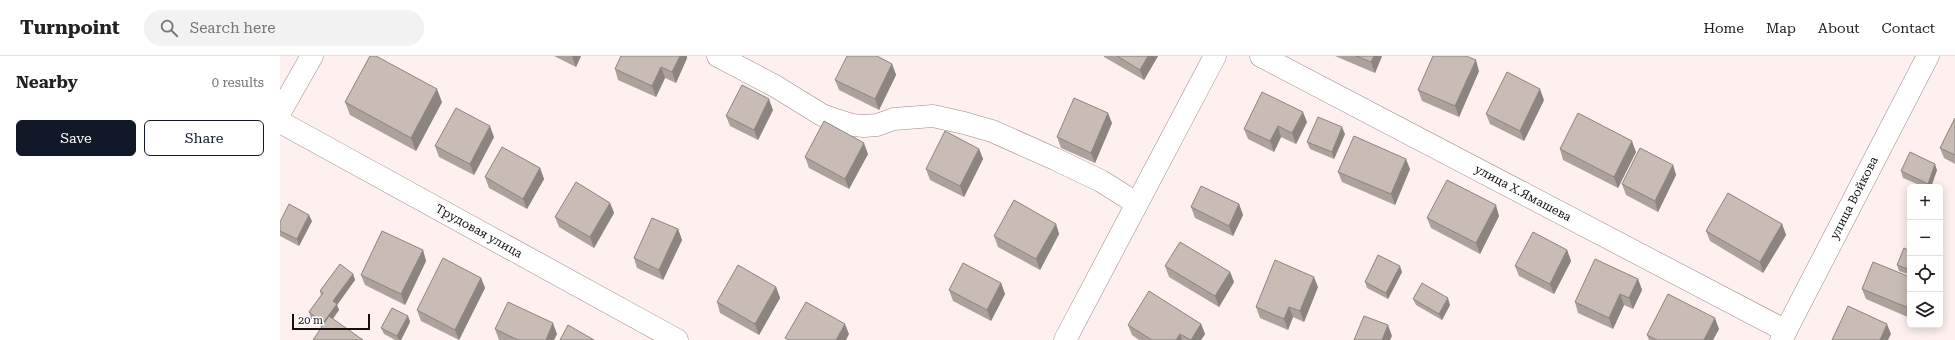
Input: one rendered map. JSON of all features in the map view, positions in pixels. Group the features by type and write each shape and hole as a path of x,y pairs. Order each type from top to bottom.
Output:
{"street":[{"path":"280,112 312,56"},
{"path":"718,56 836,120 852,125 864,126 901,118 933,116 964,123 992,131 1055,159 1101,181 1136,203"},
{"path":"1065,340 1136,203 1215,56"},
{"name":"улица Х.Ямашева","path":"1261,56 1783,335"},
{"name":"улица Войкова","path":"1783,335 1928,56"},
{"name":"Трудовая улица","path":"280,122 677,340"}],"building":[{"path":"370,56 376,56 437,89 411,138 345,102"},
{"path":"621,56 680,56 672,72 661,67 652,86 615,69"},
{"path":"847,56 877,56 892,64 875,99 835,80"},
{"path":"1117,56 1148,56 1140,70"},
{"path":"1356,56 1374,56 1371,62"},
{"path":"1433,56 1466,56 1476,60 1455,106 1418,90"},
{"path":"1507,72 1540,89 1520,131 1486,114"},
{"path":"742,85 769,99 754,130 726,116"},
{"path":"1262,92 1303,112 1292,133 1278,126 1270,141 1244,129"},
{"path":"1074,98 1108,113 1091,153 1057,137"},
{"path":"456,108 490,126 470,164 435,146"},
{"path":"1578,113 1632,141 1614,177 1560,149"},
{"path":"1318,117 1342,127 1332,152 1307,142"},
{"path":"1955,118 1955,155 1940,148"},
{"path":"824,121 864,143 845,179 805,157"},
{"path":"945,131 979,149 960,186 926,169"},
{"path":"1354,136 1406,159 1391,194 1338,172"},
{"path":"502,147 540,168 523,199 485,177"},
{"path":"1640,148 1673,165 1655,201 1622,184"},
{"path":"1910,152 1935,164 1928,184 1901,171"},
{"path":"1447,180 1496,205 1476,243 1427,218"},
{"path":"576,182 610,203 590,237 555,217"},
{"path":"1201,186 1239,204 1229,226 1191,207"},
{"path":"1728,193 1782,224 1760,262 1706,231"},
{"path":"1014,200 1056,224 1036,259 994,236"},
{"path":"289,204 309,215 297,239 280,231 280,222"},
{"path":"652,218 678,229 659,270 634,258"},
{"path":"382,231 423,250 401,294 361,275"},
{"path":"1533,232 1567,250 1550,284 1515,266"},
{"path":"1180,242 1230,272 1215,296 1165,266"},
{"path":"1904,248 1907,250 1907,269 1897,265"},
{"path":"1378,255 1400,266 1386,293 1365,282"},
{"path":"443,258 481,278 455,330 417,310"},
{"path":"1595,259 1638,279 1629,298 1620,294 1609,318 1575,302"},
{"path":"1275,260 1314,277 1300,311 1289,307 1284,319 1256,307"},
{"path":"1873,262 1907,276 1907,307 1862,289"},
{"path":"963,263 1001,283 987,310 949,290"},
{"path":"340,264 353,274 333,301 337,304 323,323 309,312 323,293 320,291"},
{"path":"738,265 776,287 755,324 717,302"},
{"path":"1422,283 1448,298 1439,314 1413,299"},
{"path":"1149,291 1201,324 1191,340 1180,334 1176,340 1152,340 1128,325"},
{"path":"1668,294 1715,318 1704,340 1657,340 1647,335"},
{"path":"508,302 553,323 546,340 518,340 495,329"},
{"path":"806,302 845,324 836,340 789,340 785,338"},
{"path":"1848,306 1887,324 1880,340 1832,340"},
{"path":"392,308 408,316 397,336 381,328"},
{"path":"329,316 363,340 313,340"},
{"path":"1364,316 1388,325 1382,340 1354,340"},
{"path":"568,325 594,340 560,340"}]}
